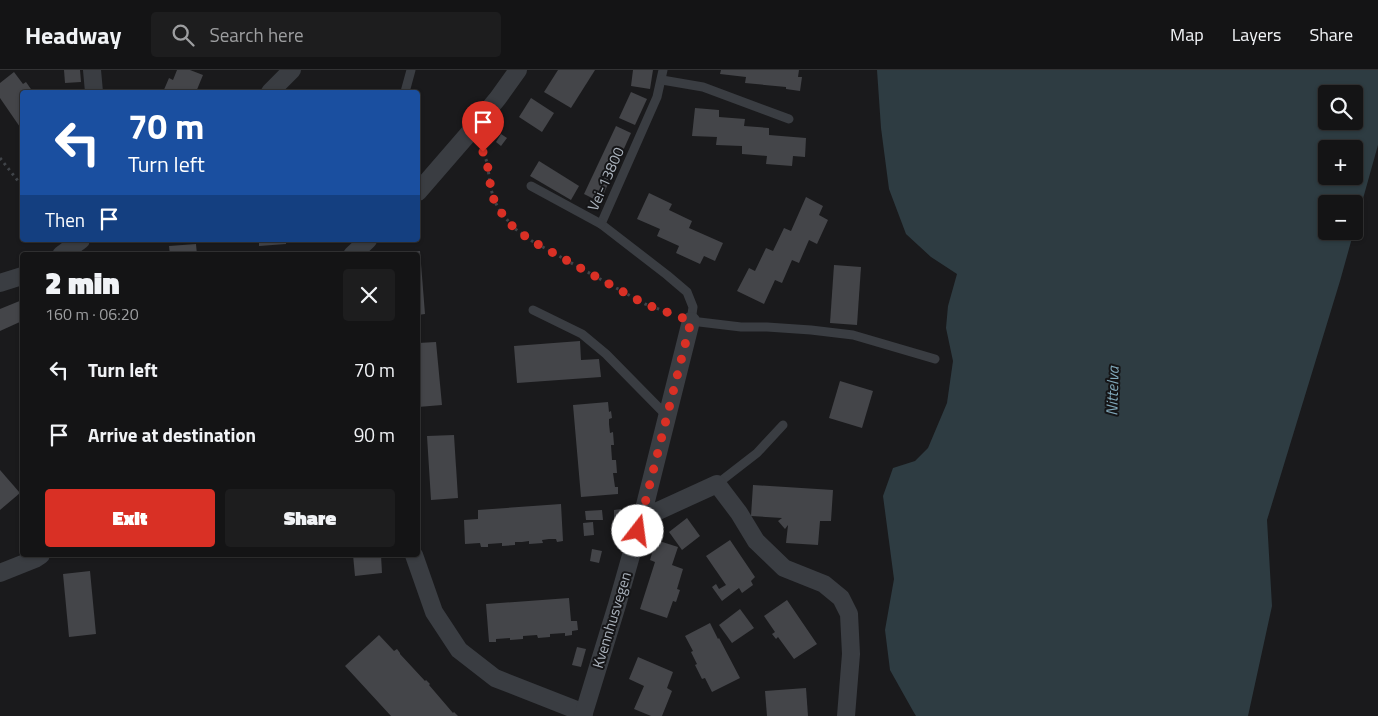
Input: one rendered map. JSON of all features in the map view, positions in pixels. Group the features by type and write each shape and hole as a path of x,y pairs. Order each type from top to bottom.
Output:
{"street":[{"path":"92,70 94,90"},
{"path":"272,90 292,70"},
{"path":"420,190 498,98 518,70"},
{"path":"65,252 78,242"},
{"path":"0,283 20,277"},
{"name":"Kvennhusvegen","path":"583,714 643,513 691,321"},
{"path":"643,513 658,511 717,484 739,513 756,541 784,568 824,584 840,598 849,614 852,654 846,716"},
{"path":"0,573 38,557"},
{"path":"415,557 434,612 459,650 495,678 583,714"}],"lane":[{"path":"406,90 411,70"},
{"name":"Vei-13800","path":"663,70 662,80 654,105 601,224 687,292 693,307 691,321"},
{"path":"662,80 702,87 789,119"},
{"path":"531,186 601,224"},
{"path":"533,310 582,334 606,354 666,416"},
{"path":"691,321 741,327 811,330 853,335 935,360"},
{"path":"717,484 757,453 783,424"}],"path":[{"path":"470,132 479,142 487,162 494,200 500,211 514,228 532,241 645,304 691,321"},
{"path":"0,158 20,183"}],"water":[{"name":"Nittelva","path":"877,70 1378,70 1378,145 1363,199 1363,195 1318,195 1318,240 1351,240 1267,520 1272,606 1248,716 916,716 890,670 885,630 894,579 883,496 893,468 915,461 928,448 947,403 953,361 946,328 948,306 957,274 931,257 906,234 889,189 881,128"}],"building":[{"path":"64,70 80,70 81,82 65,83"},
{"path":"177,70 190,70 203,75 197,90 164,90 169,78 173,80"},
{"path":"558,70 595,70 571,108 544,92"},
{"path":"633,70 653,70 650,89 631,86"},
{"path":"721,70 799,70 798,77 802,77 800,91 786,89 786,87 745,83 746,77 720,74"},
{"path":"14,72 23,84 26,82 32,90 20,90 20,127 0,98 0,83"},
{"path":"631,92 647,99 635,125 619,118"},
{"path":"531,98 554,113 542,132 519,117"},
{"path":"695,108 719,110 719,117 745,119 744,126 769,128 769,135 806,138 805,157 793,156 792,166 766,164 767,156 742,154 742,146 716,145 717,137 692,136"},
{"path":"616,126 631,133 600,202 584,194"},
{"path":"501,134 507,138 501,146 496,142"},
{"path":"539,161 579,186 571,200 530,176"},
{"path":"649,193 672,204 669,210 692,221 689,228 723,243 715,261 704,256 700,264 676,253 679,246 657,236 660,229 637,219"},
{"path":"806,197 823,206 819,215 828,220 817,244 809,240 799,263 792,260 782,283 775,280 764,304 737,291 749,268 755,271 766,248 773,251 784,228 791,231"},
{"path":"259,242 286,242 286,244 259,246"},
{"path":"196,244 197,252 170,252 169,246"},
{"path":"420,251 425,314 420,315 420,252 406,252"},
{"path":"834,265 861,267 857,325 830,323"},
{"path":"20,301 20,322 0,331 0,309"},
{"path":"580,341 581,360 599,359 601,377 517,383 514,346"},
{"path":"436,342 442,405 420,407 420,343"},
{"path":"840,381 873,391 862,428 829,418"},
{"path":"608,402 612,418 609,419 610,433 613,432 614,445 611,445 612,460 616,460 617,473 613,473 615,487 618,487 618,494 581,497 573,405"},
{"path":"454,435 458,498 431,500 427,436"},
{"path":"0,470 20,493 0,510"},
{"path":"753,485 833,490 831,521 820,521 818,545 786,543 788,525 785,529 778,521 782,518 751,516"},
{"path":"561,504 563,541 557,542 556,539 549,539 542,540 543,543 515,542 515,545 502,546 502,543 488,544 488,547 481,547 480,543 465,544 464,520 478,519 478,510"},
{"path":"621,509 621,518 614,518 614,510"},
{"path":"602,510 603,520 586,520 585,511"},
{"path":"687,518 700,536 682,550 669,532"},
{"path":"593,522 594,535 584,536 583,523"},
{"path":"656,540 678,547 672,565 683,569 677,589 680,590 676,602 673,601 667,618 640,609 655,562 650,560"},
{"path":"730,540 755,577 751,581 753,585 742,593 739,588 722,601 712,587 716,584 719,589 726,585 706,556"},
{"path":"592,549 602,551 599,563 590,561"},
{"path":"353,557 381,557 382,573 355,576"},
{"path":"90,571 96,634 69,637 63,574"},
{"path":"569,598 571,621 577,621 578,630 572,631 572,635 565,636 565,633 550,634 550,637 538,638 537,635 523,636 523,639 496,639 496,642 489,642 486,604"},
{"path":"787,600 817,644 794,659 778,637 776,639 772,634 775,632 764,616"},
{"path":"740,609 754,628 732,643 719,625"},
{"path":"710,623 740,678 712,692 705,678 702,679 695,665 697,664 691,652 693,651 685,636"},
{"path":"379,635 394,651 397,649 425,681 430,684 453,713 458,716 391,716 345,666"},
{"path":"577,647 586,649 581,667 572,665"},
{"path":"638,657 673,672 667,688 672,691 662,716 651,716 634,709 644,686 629,679"},
{"path":"806,688 808,716 767,716 765,691"}],"route":[{"path":"483,152 487,162 494,200 500,211 522,235 645,304 691,321 638,531"}]}
